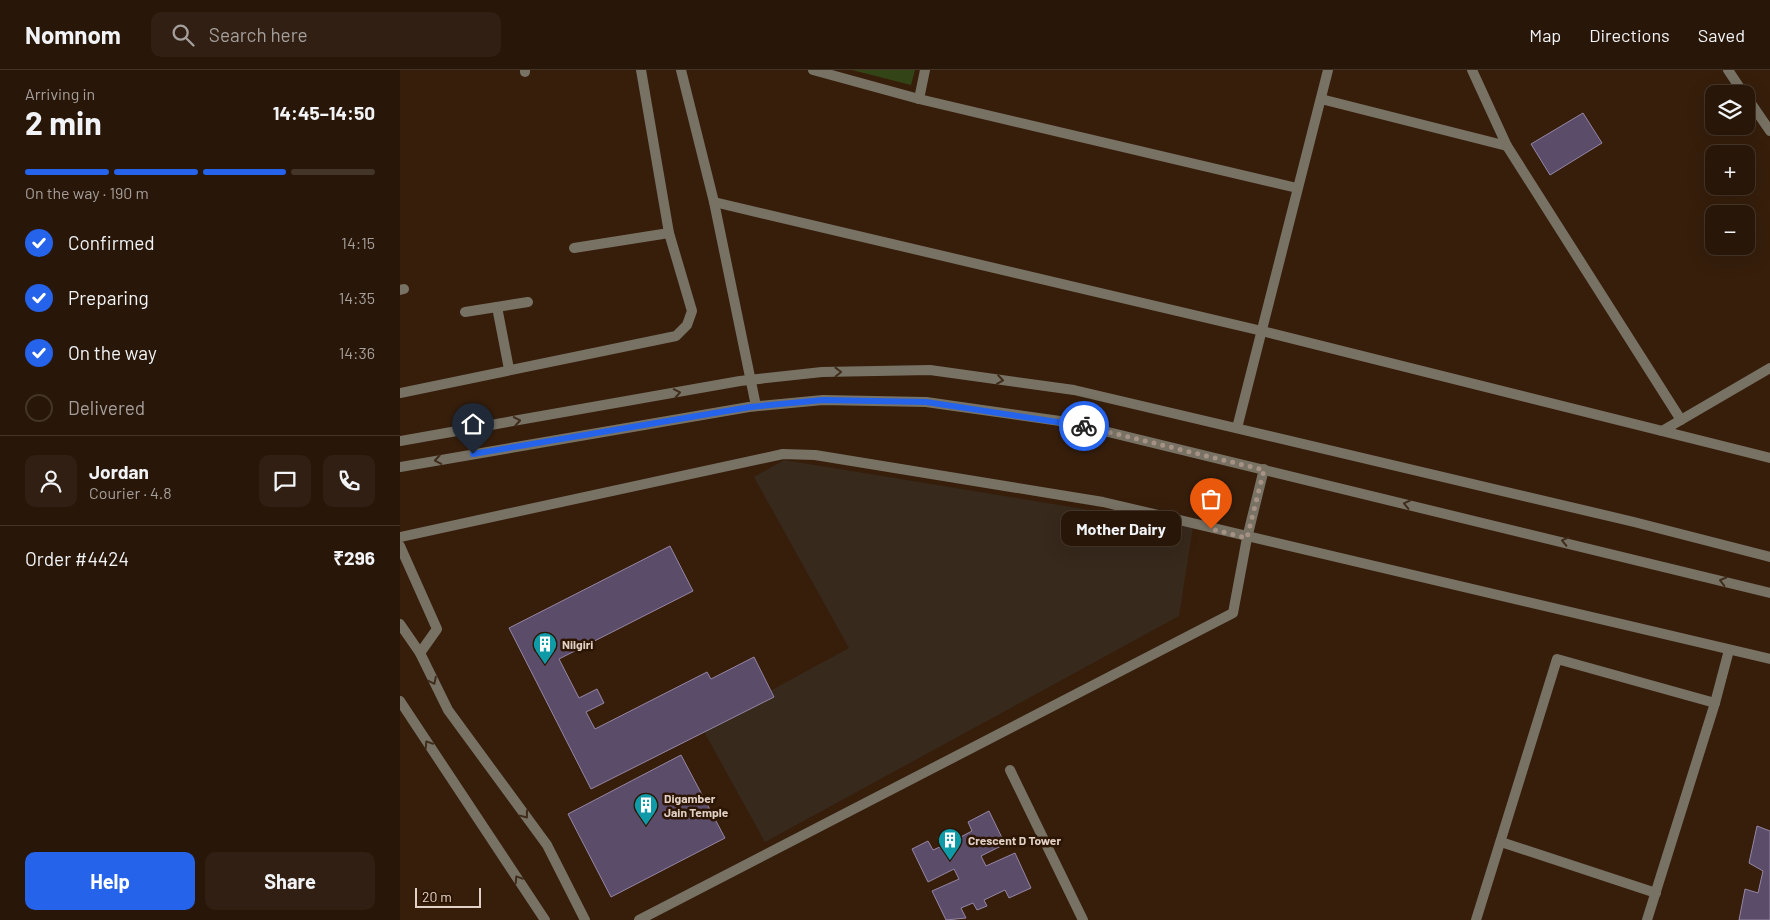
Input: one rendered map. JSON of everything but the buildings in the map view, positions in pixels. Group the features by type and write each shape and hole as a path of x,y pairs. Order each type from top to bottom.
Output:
{"street":[{"path":"400,393 676,336 687,325 692,311 669,233 641,70"},
{"path":"681,70 714,202 756,406"},
{"path":"813,70 919,99 1296,188"},
{"path":"919,99 926,70"},
{"path":"1237,428 1296,188 1328,70"},
{"path":"1472,70 1507,146 1681,420"},
{"path":"1728,70 1738,85"},
{"path":"1321,99 1507,146"},
{"path":"1755,109 1770,131"},
{"path":"714,202 1262,330 1770,458"},
{"path":"574,248 669,233"},
{"path":"465,312 528,302"},
{"path":"497,307 509,369"},
{"path":"1662,431 1770,368"},
{"path":"400,441 750,380 822,372 930,370 1074,390 1634,522 1770,557"},
{"path":"400,466 756,406 823,400 926,402 1067,422 1770,592"},
{"path":"400,537 783,454 815,455 1103,502 1247,538 1770,660"},
{"path":"639,920 1233,613 1247,538 1264,470"},
{"path":"400,546 437,629 420,653"},
{"path":"400,624 420,653 448,710 547,845 585,920"},
{"path":"1647,920 1715,704 1728,650"},
{"path":"1476,920 1557,659 1715,704"},
{"path":"400,701 544,920"},
{"path":"1010,770 1083,920"},
{"path":"1500,842 1656,893"}],"shaded area":[{"path":"784,460 1193,527 1179,616 765,842 702,728 849,648 754,477"}],"green space":[{"path":"852,70 915,70 911,85"}],"way so far":[{"path":"1084,426 1264,470 1247,538 1211,529"}],"place":[{"name":"Mother Dairy","path":"1211,529"},
{"name":"Nilgiri","path":"545,665"},
{"name":"Digamber Jain Temple","path":"646,826"},
{"name":"Crescent D Tower","path":"950,861"}],"route":[{"path":"473,454 750,407 823,400 926,402 1084,426"}]}
